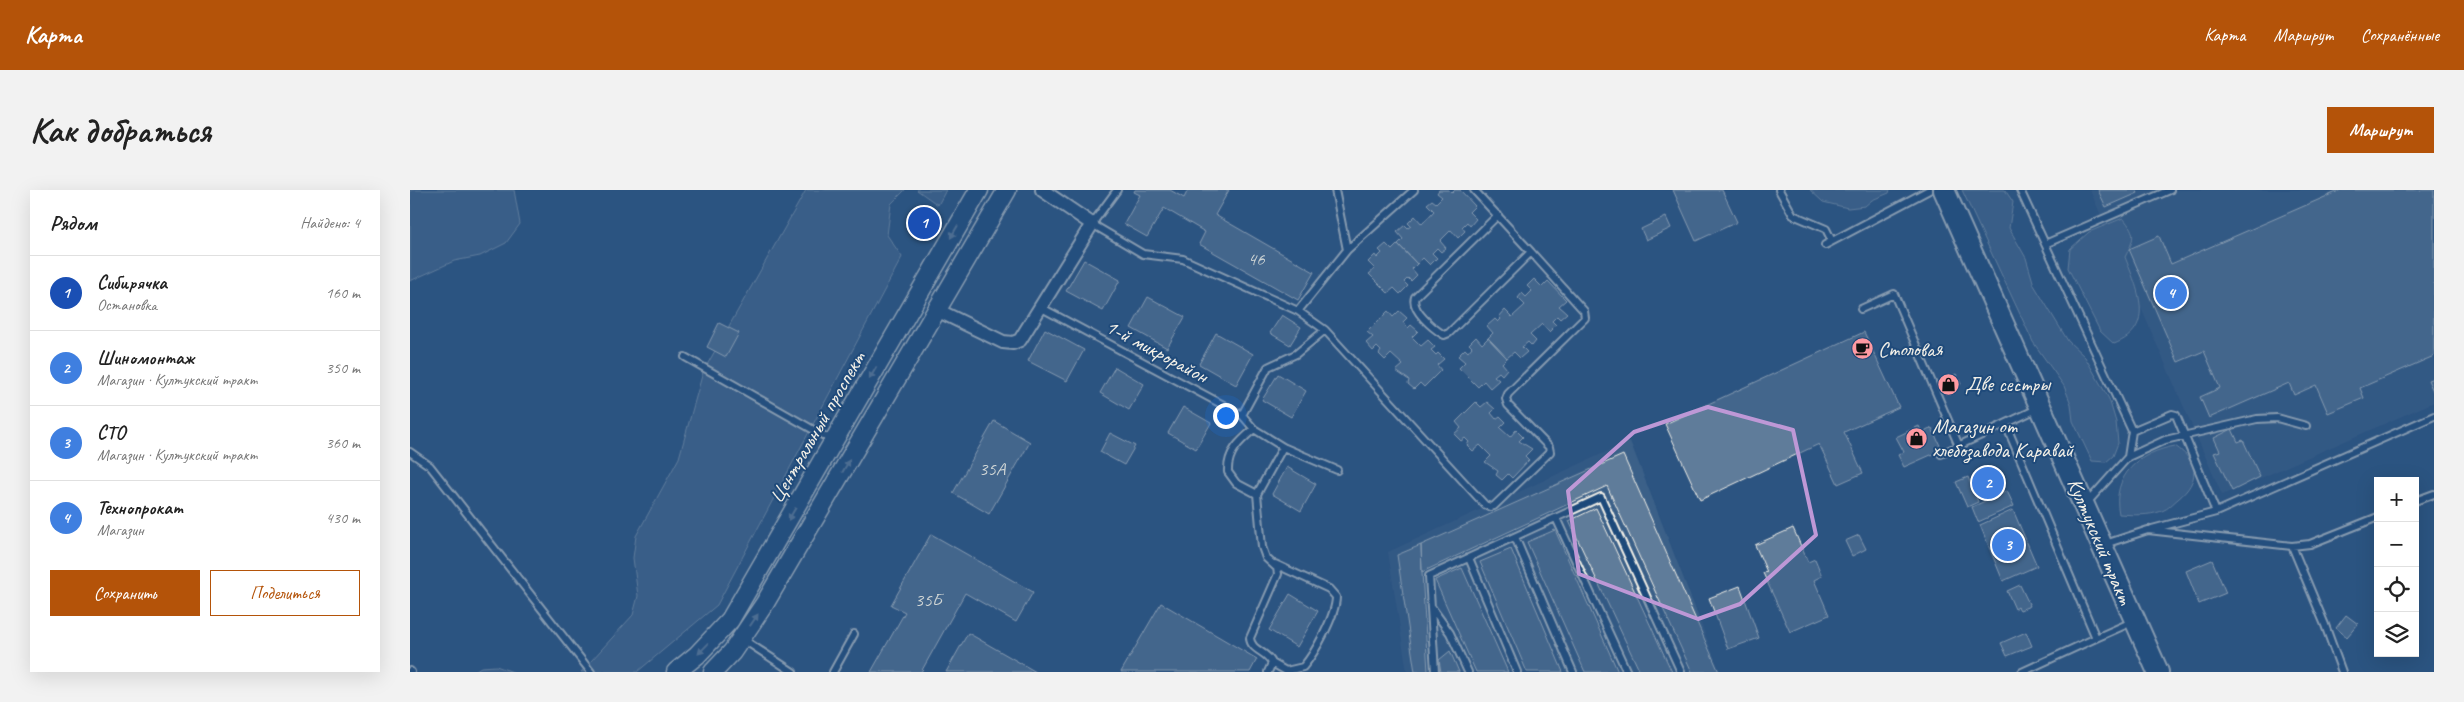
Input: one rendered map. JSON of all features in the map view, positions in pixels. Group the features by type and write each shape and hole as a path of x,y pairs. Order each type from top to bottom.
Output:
{"main road":[{"name":"Центральный проспект","path":"676,672 697,655 730,620 979,190"},
{"name":"Центральный проспект","path":"713,672 732,652 765,603 1007,190"},
{"name":"Култукский тракт","path":"1944,190 2042,407 2134,621 2158,672"}],"street":[{"path":"937,310 1004,342 1013,343 1020,340 1092,224 1042,190"}],"lane":[{"path":"1117,190 1092,224 1143,254 1183,259 1298,311 1325,330 1485,505 1490,507 1494,506 1550,452 1549,447 1508,405 1508,394 1585,318 1584,311 1474,190"},
{"path":"1335,190 1347,250"},
{"path":"1298,311 1347,250 1414,190"},
{"path":"1779,190 1792,214 1826,229 1832,241"},
{"path":"1825,245 1929,190"},
{"path":"2020,190 2132,431 2128,457"},
{"path":"2045,244 2170,190"},
{"path":"1498,215 1414,297 1415,308 1438,332 1444,335 1449,334 1531,252"},
{"path":"1861,309 1894,294 1959,446"},
{"name":"1-й микрорайон","path":"1040,307 1242,415 1254,429 1283,447 1337,470"},
{"path":"1242,415 1268,367 1296,354 1325,330"},
{"path":"685,357 834,442"},
{"path":"1941,454 2042,407"},
{"path":"2132,431 2176,415 2186,435 2216,512"},
{"path":"2102,545 2148,530 2216,512 2434,416"},
{"path":"2085,505 2128,457 2165,440 2257,419 2277,418 2306,426"},
{"path":"2006,425 2096,638"},
{"path":"1254,429 1239,441 1230,456 1228,472 1236,484 1257,494"},
{"path":"1273,563 1278,574 1250,638 1253,647 1269,656 1272,662 1286,671 1303,667 1317,647 1336,605 1336,597 1329,589 1273,563 1266,558 1262,547 1257,494 1283,447"},
{"path":"410,452 430,466 591,672"},
{"path":"2419,500 2434,494"},
{"path":"1435,672 1430,576 1601,497 1681,672"},
{"path":"1556,518 1627,672"},
{"path":"2148,530 2292,546 2310,544 2374,519"},
{"path":"1514,537 1573,672"},
{"path":"2292,546 2342,672"},
{"path":"1469,558 1517,672"},
{"path":"1431,607 1450,633 1468,672"},
{"path":"2022,672 2134,621"},
{"path":"833,672 854,634"},
{"path":"741,638 793,672"},
{"path":"1268,672 1272,662"}],"highlighted area":[{"path":"1708,407 1793,430 1816,535 1740,604 1698,619 1579,574 1568,491 1634,432"}],"shaded area":[{"path":"410,190 514,190 520,224 506,243 480,256 454,261 410,281"},
{"path":"806,190 905,190 891,204 887,235 902,257 717,605 637,672 581,672 633,615 638,596 633,558 636,536 679,458 703,372"},
{"path":"917,190 946,190 938,205"},
{"path":"1810,190 1890,190 1889,193 1872,200 1865,206 1848,208 1823,202"},
{"path":"1962,190 2005,190 2013,202 2009,228 2026,258 2034,285 2068,341 2085,357 2109,399 2116,422 2118,443 2113,456 2106,462 2092,461 2073,421 2071,404 2064,386 2033,342"},
{"path":"2090,190 2434,190 2434,402 2222,495"},
{"path":"2123,218 2130,228 2133,237 2125,257 2138,294 2140,318 2136,328 2127,337 2114,344 2100,331 2068,268 2070,249 2089,232"},
{"path":"1630,441 1720,672 1407,672 1388,552"},
{"path":"2175,446 2189,458 2194,472 2193,479 2185,492 2168,507 2157,513 2119,514 2119,488 2131,468 2150,454"},
{"path":"496,666 513,672 473,672 481,667"}],"building":[{"path":"1135,190 1170,190 1184,198 1188,190 1229,190 1215,215 1314,272 1298,300 1199,244 1205,232 1164,208 1147,237 1124,224 1140,195 1134,192"},
{"path":"1439,190 1449,190 1452,193 1455,190 1460,190 1475,206 1469,212 1476,219 1470,226 1467,222 1462,227 1465,231 1458,238 1451,230 1440,241 1446,248 1441,252 1437,248 1432,253 1437,258 1430,265 1423,258 1417,264 1398,244 1403,239 1397,232 1405,225 1408,228 1411,226 1408,223 1415,216 1422,224 1434,211 1427,204 1432,200 1436,203 1442,197 1437,193"},
{"path":"1673,190 1722,190 1737,222 1696,241"},
{"path":"2098,190 2136,190 2138,193 2106,207"},
{"path":"2341,190 2434,190 2434,356 2360,388 2364,398 2328,413 2316,385 2294,395 2289,383 2209,418 2200,397 2220,388 2204,351 2178,362 2129,249 2159,236 2171,264"},
{"path":"1666,217 1671,228 1646,240 1641,229"},
{"path":"1386,244 1392,250 1398,244 1417,264 1412,269 1417,275 1411,281 1408,278 1404,282 1408,286 1400,294 1394,288 1388,293 1369,274 1375,269 1368,262 1375,255 1377,258 1382,253 1379,250"},
{"path":"1084,260 1120,280 1103,311 1066,291"},
{"path":"1534,279 1542,287 1548,281 1566,300 1559,306 1567,313 1560,319 1557,316 1552,321 1556,325 1549,332 1542,324 1530,335 1536,341 1532,346 1528,342 1522,347 1527,352 1520,358 1514,352 1507,358 1488,338 1493,333 1487,326 1495,319 1498,322 1501,319 1499,317 1505,310 1512,317 1525,305 1518,298 1522,293 1526,297 1532,291 1527,286"},
{"path":"1148,297 1185,317 1167,348 1131,328"},
{"path":"1388,311 1393,317 1399,311 1407,318 1403,322 1408,328 1411,325 1418,331 1412,337 1421,346 1428,340 1435,347 1431,350 1436,355 1438,353 1444,359 1437,365 1441,370 1424,387 1420,383 1414,389 1408,384 1409,380 1396,371 1403,365 1391,354 1385,360 1379,354 1381,351 1377,347 1373,351 1366,343 1373,337 1367,332"},
{"path":"1282,315 1301,327 1290,345 1270,333"},
{"path":"719,323 739,333 726,357 707,347"},
{"path":"1045,329 1084,350 1067,381 1028,361"},
{"path":"1864,332 1899,407 1844,432 1863,473 1838,484 1819,444 1700,500 1665,424"},
{"path":"1216,333 1253,354 1236,385 1199,364"},
{"path":"1476,337 1482,344 1488,338 1507,358 1502,363 1507,369 1502,375 1499,372 1494,376 1499,380 1490,388 1484,381 1478,387 1459,368 1465,362 1458,356 1465,349 1468,352 1472,347 1469,344"},
{"path":"1115,367 1144,384 1129,410 1100,393"},
{"path":"1278,374 1306,391 1291,417 1262,400"},
{"name":"Две сестры","path":"1956,374 1961,384 1942,393 1937,383"},
{"path":"2434,378 2434,393 2428,380"},
{"path":"1476,402 1481,407 1487,402 1495,409 1491,413 1496,419 1500,416 1506,422 1500,428 1510,437 1516,430 1523,437 1519,441 1532,449 1525,456 1529,460 1512,478 1508,474 1502,480 1496,475 1498,471 1485,462 1491,456 1480,445 1473,451 1467,445 1469,442 1465,438 1461,441 1454,434 1461,428 1456,422"},
{"path":"1183,407 1211,423 1196,449 1168,433"},
{"path":"994,421 1030,442 989,514 953,493"},
{"path":"1919,426 1922,433 1932,428 1942,450 1904,467 1898,455 1904,452 1896,437"},
{"path":"2232,429 2238,442 2243,440 2260,477 2232,491 2214,453 2220,451 2214,438"},
{"path":"1110,433 1135,446 1124,465 1100,452"},
{"path":"1623,455 1719,672 1692,672 1607,486 1422,572 1421,545"},
{"path":"1287,467 1316,484 1301,511 1272,494"},
{"path":"1968,477 1978,502 1967,507 1956,482"},
{"path":"2007,491 2014,506 1978,522 1972,507"},
{"path":"1596,508 1672,672 1640,672 1569,521"},
{"path":"2013,510 2037,566 2003,581 1980,525"},
{"path":"1793,528 1808,562 1815,559 1822,576 1814,580 1829,615 1790,632 1763,573 1767,572 1755,545"},
{"path":"1555,530 1618,672 1585,672 1527,542"},
{"path":"931,534 1033,592 1016,622 965,593 921,672 871,672 905,612 891,605"},
{"path":"1859,535 1866,549 1852,556 1845,541"},
{"path":"1421,545 1428,672 1415,672 1397,555"},
{"path":"1511,549 1563,672 1527,672 1480,562"},
{"path":"2212,560 2226,593 2199,604 2186,571"},
{"path":"1462,568 1508,672 1476,672 1435,580"},
{"path":"2020,585 2030,606 2020,610 2018,607 2015,609 2007,591"},
{"path":"1740,586 1759,638 1728,649 1709,598"},
{"path":"1290,594 1318,611 1297,647 1269,630"},
{"path":"1161,603 1257,659 1250,672 1121,672"},
{"path":"2346,615 2358,624 2347,637 2336,628"},
{"path":"2026,632 2032,646 2007,656 2001,643"},
{"path":"968,633 1036,672 946,672"},
{"path":"1450,651 1459,672 1441,672 1439,660"}],"place":[{"name":"Сибирячка","path":"924,223"},
{"name":"Технопрокат","path":"2171,293"},
{"name":"Столовая","path":"1862,349"},
{"name":"Две сестры","path":"1949,384"},
{"name":"Магазин от хлебозавода Каравай","path":"1916,438"},
{"name":"Шиномонтаж","path":"1988,483"},
{"name":"СТО","path":"2008,545"}]}
